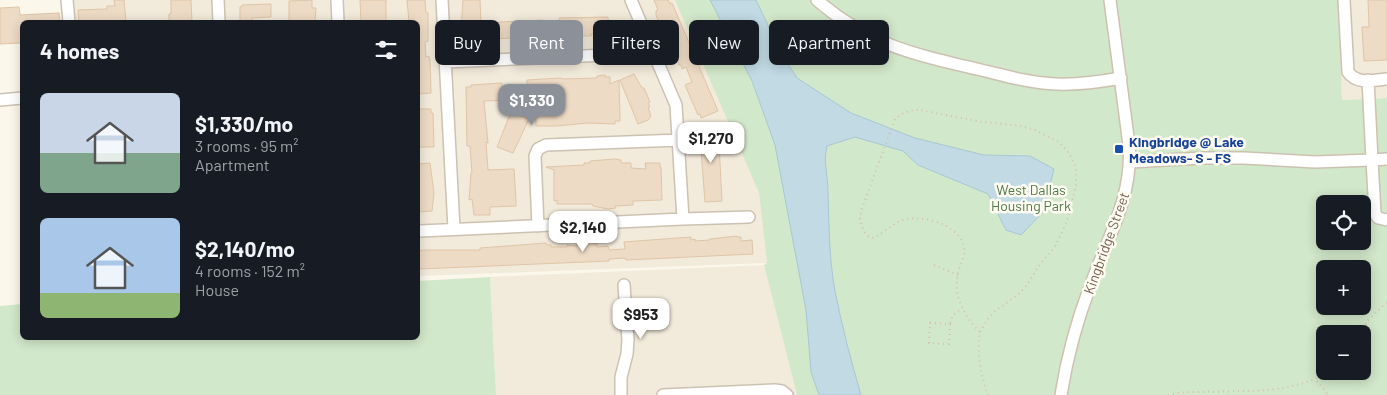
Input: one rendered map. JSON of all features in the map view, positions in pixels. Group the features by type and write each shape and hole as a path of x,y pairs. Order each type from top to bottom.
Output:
{"street":[{"path":"67,0 69,20"},
{"path":"218,0 219,20"},
{"path":"337,0 338,20"},
{"path":"442,0 443,20"},
{"path":"631,0 639,20"},
{"path":"817,0 832,13 870,36 907,52 932,59 1017,79 1055,84 1083,84 1121,78"},
{"name":"Kingbridge Street","path":"1061,395 1070,347 1092,283 1120,212 1128,184 1130,162 1110,0"},
{"path":"1344,0 1348,72 1355,79 1387,79"},
{"path":"500,60 593,56"},
{"path":"446,65 454,229"},
{"path":"658,65 676,105 680,140 683,219"},
{"path":"1368,80 1375,213 1378,218 1387,220"},
{"path":"0,100 20,98"},
{"path":"538,226 535,156 542,147 546,145 680,140"},
{"path":"1130,162 1202,158 1315,162 1387,158"},
{"path":"420,231 749,217"},
{"path":"620,395 621,377 627,354 628,340 624,285"},
{"path":"663,395 774,390 782,391 787,395"}],"path":[{"path":"980,332 966,317 958,294 958,275 964,253 964,247 959,235 950,228 932,221 916,218 897,222 875,237 868,236 863,230 860,218 861,210 891,128 899,115 911,110 1022,126 1048,135 1059,142 1073,160 1076,168 1076,186 1067,221 1056,245 1038,267 1027,285 1020,293 994,312 980,332 978,341 980,362 988,395"},
{"path":"934,265 958,275"},
{"path":"1365,325 1367,321 1387,302"},
{"path":"950,324 930,324 929,343 949,344 950,324 953,315 962,308"},
{"path":"1304,387 1317,381 1328,395"},
{"path":"1168,395 1226,391 1266,394"}],"shaded area":[{"path":"74,0 675,0 689,32 689,65 703,65 759,193 767,263 420,276 420,20 75,20"},
{"path":"1338,0 1387,0 1387,98 1342,100"},
{"path":"764,265 797,395 496,395 490,277"}],"green space":[{"name":"West Dallas Housing Park","path":"675,0 1338,0 1342,100 1387,98 1387,395 797,395 764,265 767,263 759,193 703,65 759,65 759,20 689,20 689,32"},
{"path":"490,277 496,395 0,395 0,306 20,304 20,340 420,340 420,281"}],"water":[{"path":"710,0 756,0 769,28 769,65 789,65 797,78 851,113 915,138 984,155 1030,156 1054,169 1043,212 1021,235 1006,230 988,194 918,165 903,151 855,137 827,146 830,254 833,279 850,356 861,395 819,395 811,372 806,310 775,145 752,81 744,65 759,65 759,20 720,20"}],"building":[{"path":"114,0 124,0 126,20 79,20 78,10 107,9 107,6 115,6"},
{"path":"171,0 191,0 192,20 169,20 169,14 171,14"},
{"path":"312,0 312,8 316,8 315,20 289,20 289,1"},
{"path":"360,0 386,0 386,20 361,20"},
{"path":"407,0 425,0 426,13 428,13 428,41 425,42 426,57 429,56 430,60 431,93 420,94 420,20 409,20"},
{"path":"463,0 480,0 481,20 462,20"},
{"path":"654,0 668,0 670,4 672,3 689,43 689,65 698,65 718,111 701,118 700,114 698,115 685,85 692,82 686,67 682,69 681,65 679,65 679,20 658,20 656,11 658,10"},
{"path":"1368,0 1387,0 1387,60 1364,61 1362,27 1369,27"},
{"path":"271,4 271,17 240,20 240,7 242,5"},
{"path":"19,7 20,15 59,13 60,20 20,20 20,43 0,44 0,8"},
{"path":"608,17 608,20 593,20 593,34 583,36 583,20 559,20 559,18"},
{"path":"500,22 510,22 510,38 500,38"},
{"path":"634,74 642,88 644,88 650,102 648,103 650,107 648,107 651,116 648,120 638,124 620,80"},
{"path":"605,75 605,77 610,77 610,84 619,80 620,121 615,121 615,124 587,123 536,126 535,97 528,97 528,94 513,94 513,100 484,101 488,143 486,142 488,170 514,169 516,206 490,207 490,215 474,215 472,199 469,200 472,173 470,146 467,146 466,87 502,83 502,87 527,87 527,80 597,78 597,76"},
{"path":"420,109 431,109 431,113 433,113 434,147 420,147"},
{"path":"511,112 529,119 513,153 497,147"},
{"path":"718,124 722,201 705,202 700,137 705,137 704,125"},
{"path":"621,160 621,163 631,163 631,168 646,169 645,163 660,163 662,200 633,201 633,205 615,206 616,208 608,209 593,206 592,204 557,204 557,200 554,201 554,170 546,167 584,165 584,163 590,163 590,161"},
{"path":"430,163 434,193 432,211 420,212 420,164"},
{"path":"737,236 741,237 741,241 752,240 753,254 626,260 625,258 609,259 609,261 420,269 420,251 423,250 480,250 480,248 546,243 551,245 551,247 567,247 567,245 577,246 577,243 593,242 593,244 597,243 597,247 608,246 609,250 625,249 624,242 691,237 691,240 695,239 695,241"}],"place":[{"name":"Kingbridge @ Lake Meadows- S - FS","path":"1119,149"}]}
